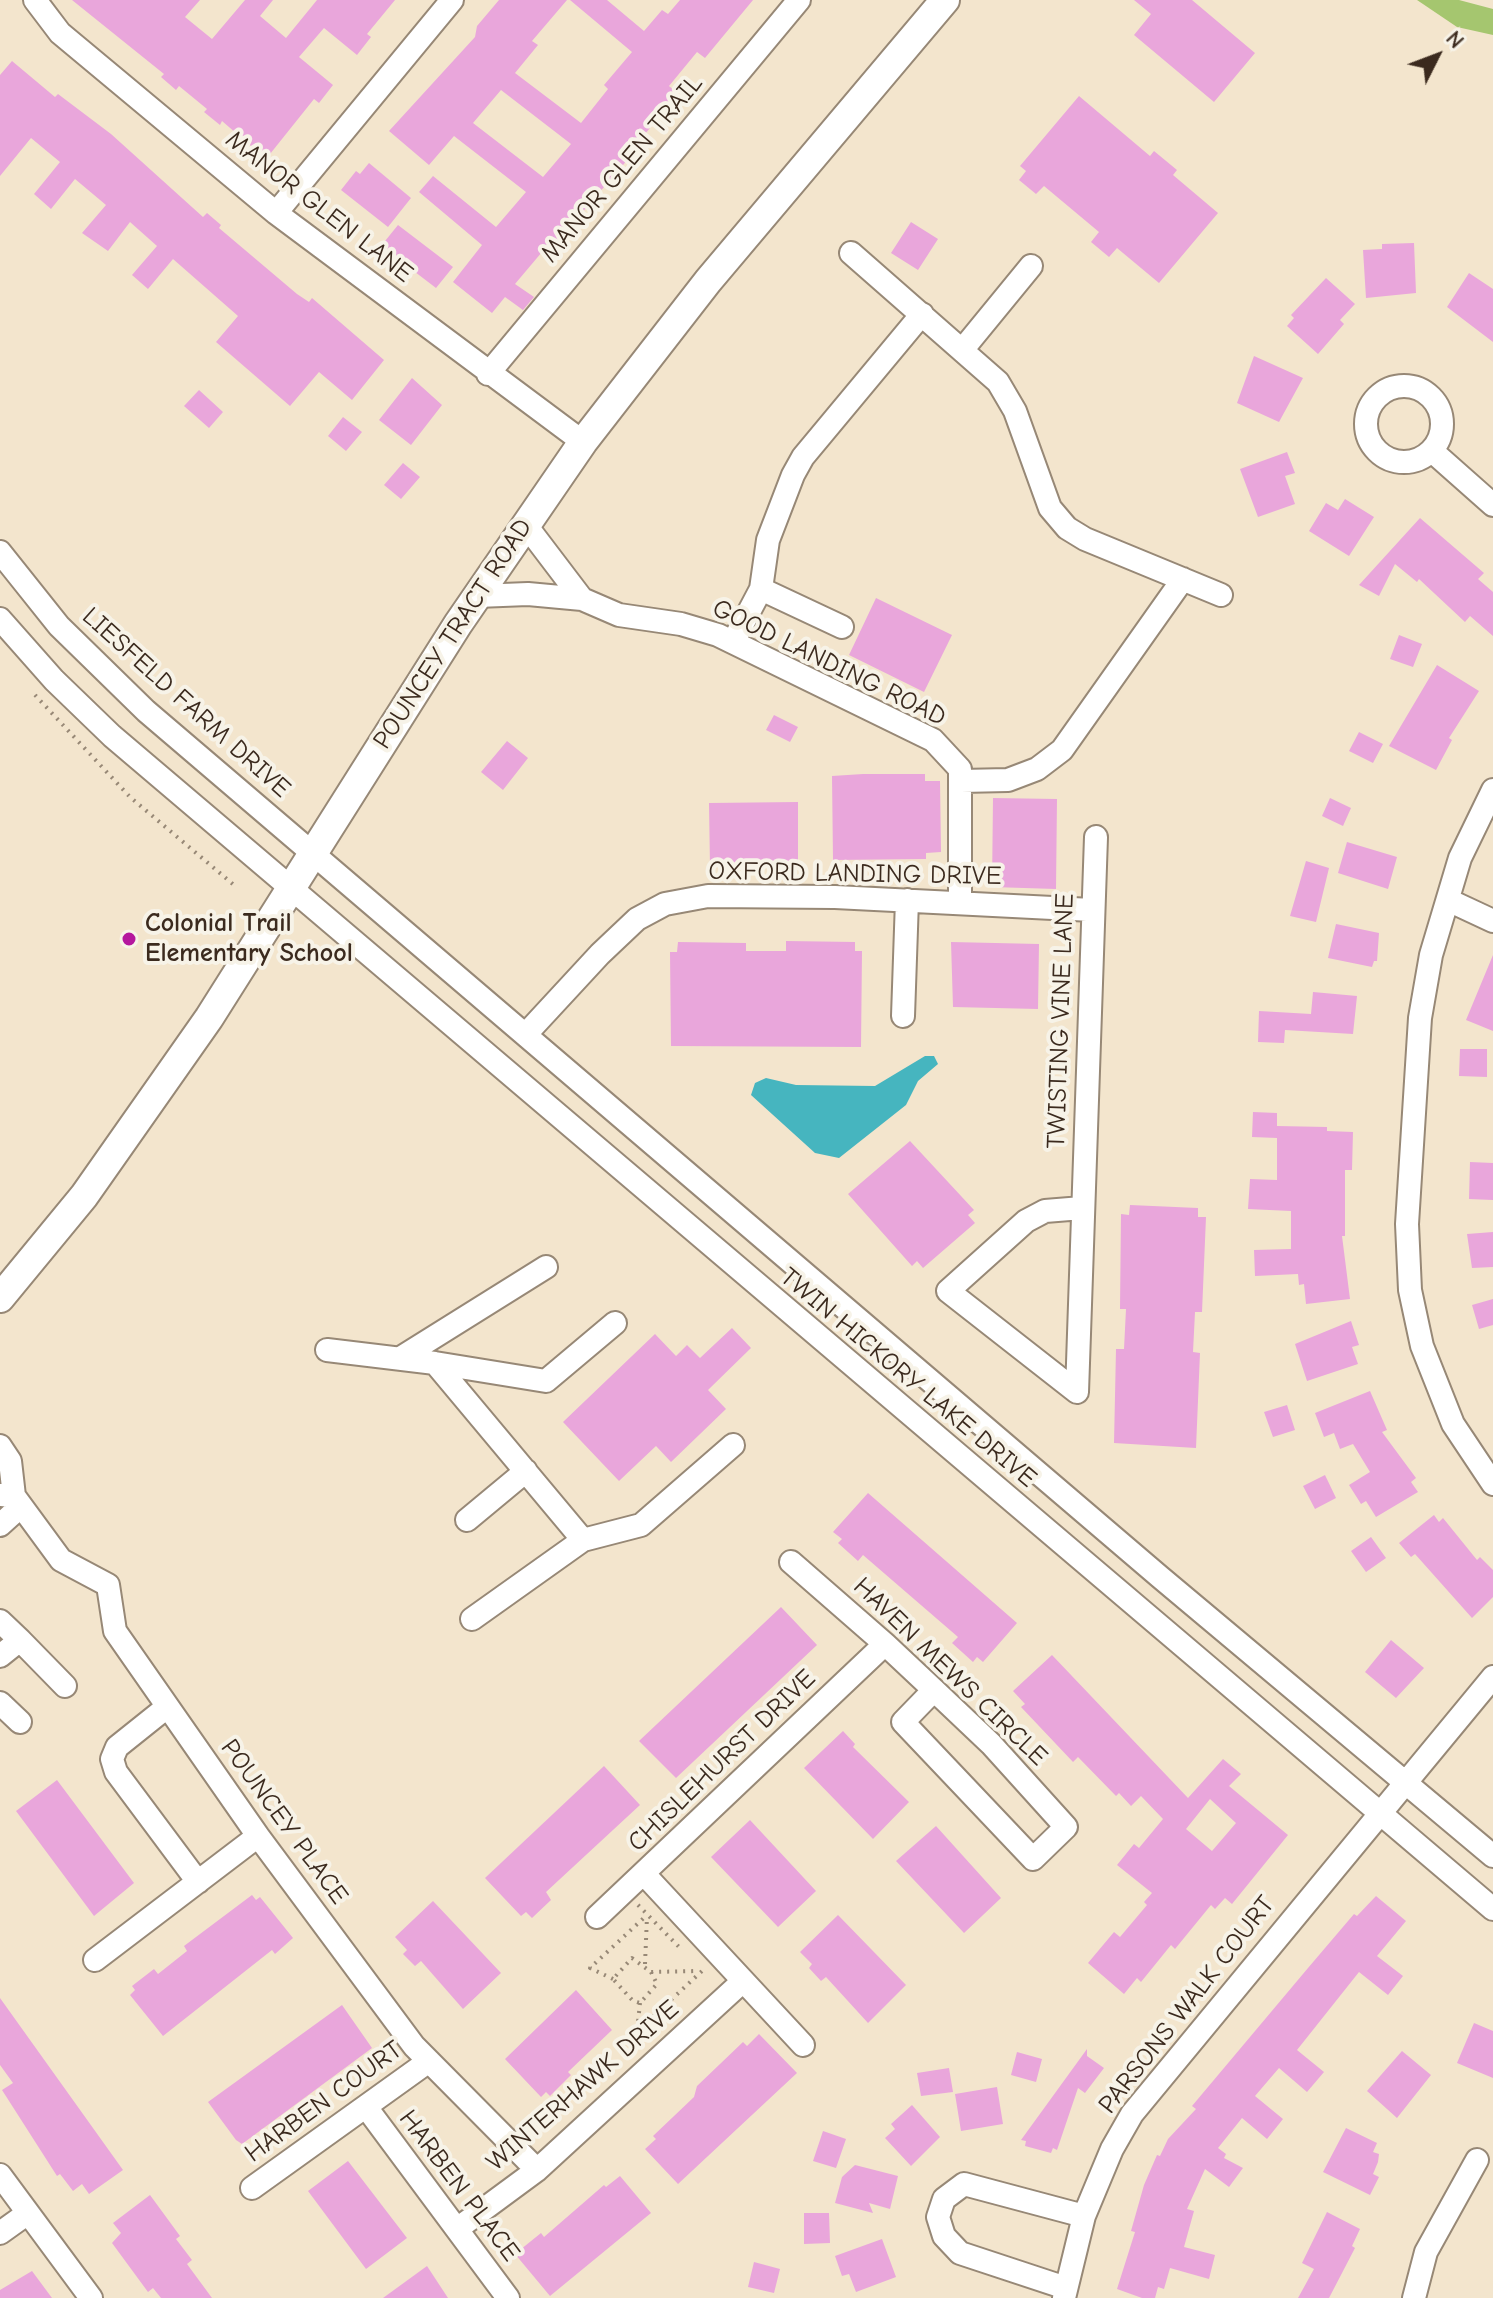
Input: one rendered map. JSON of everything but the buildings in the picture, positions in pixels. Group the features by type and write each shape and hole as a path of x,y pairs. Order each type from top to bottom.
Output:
{"main road":[{"name":"POUNCEY TRACT ROAD","path":"0,1298 126,1139 209,1018 311,852 477,596 583,442 708,281 945,0"}],"street":[{"name":"MANOR GLEN LANE","path":"35,0 60,33 276,213 583,442"},
{"path":"276,213 452,0"},
{"name":"MANOR GLEN TRAIL","path":"488,374 799,0"},
{"path":"851,253 987,370 1008,397 1050,508 1058,519 1085,539 1221,595"},
{"path":"963,349 1031,266"},
{"path":"733,642 761,589 774,517 803,457 922,314"},
{"path":"1432,451 1493,505"},
{"path":"525,524 582,599"},
{"name":"LIESFELD FARM DRIVE","path":"0,552 32,594 93,662 311,852"},
{"path":"960,903 961,781 1008,780 1037,769 1062,750 1183,579"},
{"path":"761,589 842,627"},
{"path":"477,596 528,594 582,599"},
{"name":"GOOD LANDING ROAD","path":"582,599 619,615 681,624 733,642 933,740 960,769 961,781"},
{"path":"0,619 82,708 290,887"},
{"path":"1493,790 1460,858 1431,955 1420,1018 1407,1224 1410,1290 1422,1346 1453,1424 1493,1484"},
{"name":"TWISTING VINE LANE","path":"1082,1208 1045,1211 1026,1221 948,1291 1077,1392 1096,837"},
{"name":"TWIN HICKORY LAKE DRIVE","path":"311,852 1493,1856"},
{"name":"TWIN HICKORY LAKE DRIVE","path":"290,887 1493,1909"},
{"name":"OXFORD LANDING DRIVE","path":"526,1034 628,928 665,904 708,896 907,900 1092,910"},
{"path":"903,1016 907,900"},
{"path":"1448,900 1493,921"},
{"path":"402,1357 546,1267"},
{"path":"327,1350 402,1357 546,1381 615,1323"},
{"path":"435,1363 583,1540"},
{"path":"472,1619 583,1540 641,1525 733,1445"},
{"name":"POUNCEY PLACE","path":"0,1446 10,1461 12,1499 61,1560 108,1585 115,1631 258,1836 408,2039 537,2170"},
{"path":"467,1520 526,1471"},
{"path":"0,1525 12,1499"},
{"name":"HAVEN MEWS CIRCLE","path":"791,1562 885,1644 934,1690 991,1744 1066,1827 1033,1859 903,1722 934,1690"},
{"path":"0,1621 65,1686"},
{"path":"0,1656 20,1640"},
{"name":"CHISLEHURST DRIVE","path":"597,1917 885,1644"},
{"name":"PARSONS WALK COURT","path":"1065,2293 1084,2216 1112,2149 1132,2114 1377,1813 1493,1677"},
{"path":"0,1703 20,1722"},
{"path":"167,1707 117,1747 112,1759 116,1772 198,1882"},
{"path":"95,1960 258,1836"},
{"path":"644,1874 803,2045"},
{"name":"WINTERHAWK DRIVE","path":"457,2229 537,2170 743,1981"},
{"name":"HARBEN COURT","path":"252,2188 429,2061"},
{"name":"HARBEN PLACE","path":"366,2107 508,2298"},
{"path":"1414,2298 1426,2252 1477,2160"},
{"path":"0,2175 91,2298"},
{"path":"1065,2293 960,2253 944,2236 938,2217 944,2199 964,2184 1084,2216"},
{"path":"0,2233 28,2213"}],"path":[{"path":"29,688 130,797 234,885"},
{"path":"636,1903 683,1951"},
{"path":"645,1965 647,1915"},
{"path":"640,2003 633,2001 613,1979 590,1968 647,1915"},
{"path":"613,1979 632,1958 651,1972 657,1984 640,2003 638,2022 643,2026 702,1971"},
{"path":"692,1961 702,1971"},
{"path":"651,1972 702,1971"}],"green space":[{"path":"1417,0 1459,0 1493,9 1493,35 1457,27"}],"water":[{"path":"925,1056 934,1056 938,1064 918,1081 906,1105 839,1158 815,1153 751,1095 755,1083 766,1078 796,1085 875,1086"}],"place":[{"name":"Colonial Trail Elementary School","path":"129,939"}]}
